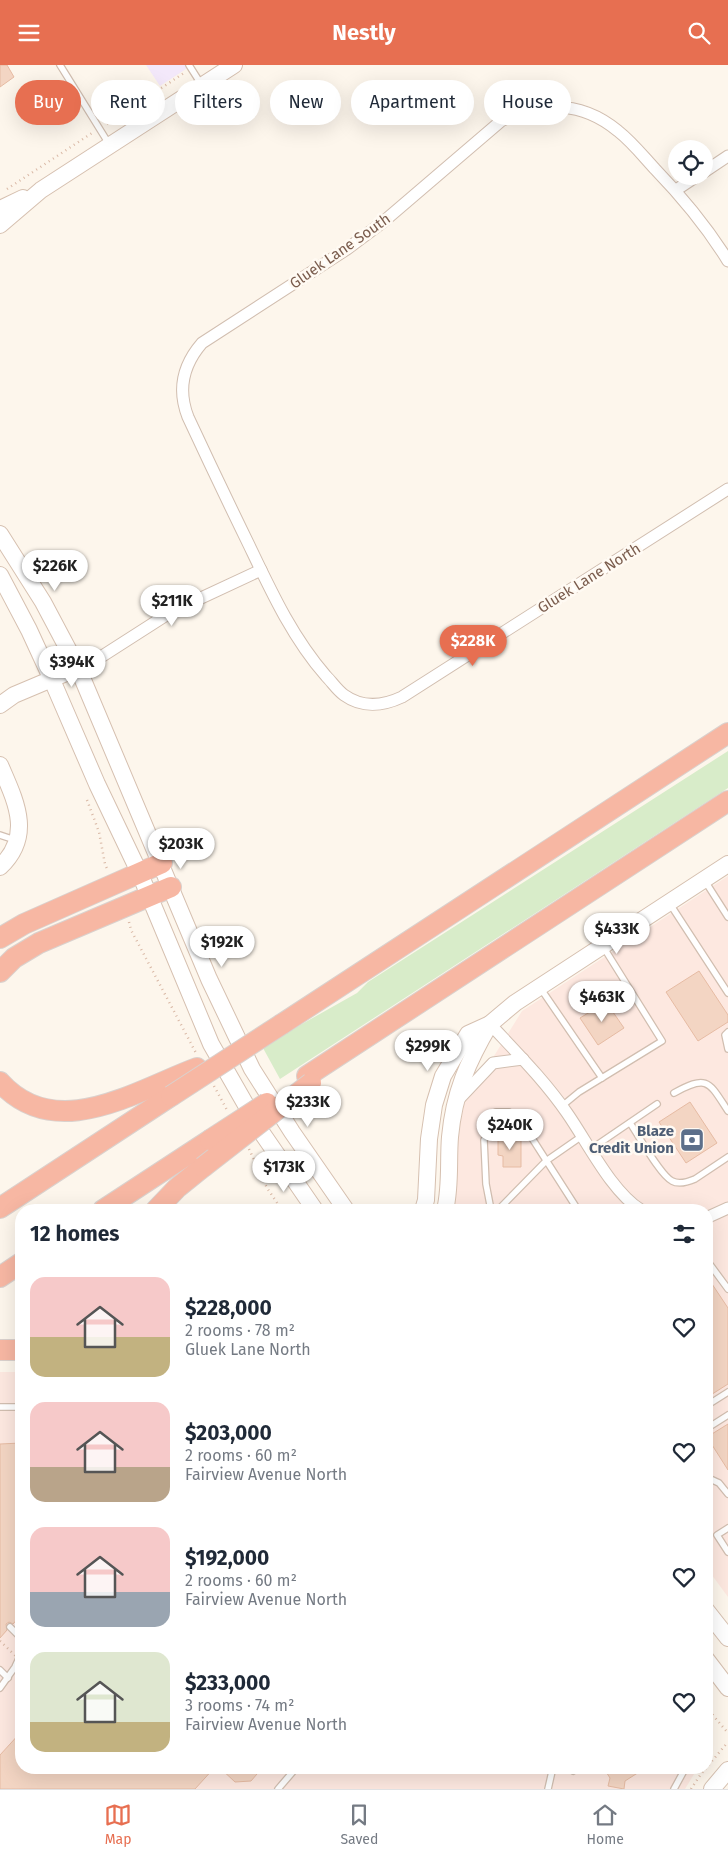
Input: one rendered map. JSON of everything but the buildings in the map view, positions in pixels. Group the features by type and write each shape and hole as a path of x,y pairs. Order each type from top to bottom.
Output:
{"highway":[{"path":"0,1207 197,1068 222,1063 728,733"},
{"path":"161,1204 176,1188 309,1080 400,1015 728,801"},
{"path":"0,938 24,923 162,863"},
{"path":"0,972 24,950 171,887"},
{"path":"112,1204 210,1140 309,1080"},
{"path":"0,1082 11,1094 27,1103 58,1111 77,1111 167,1088"},
{"path":"0,1277 15,1267"},
{"path":"0,1350 15,1350"}],"street":[{"path":"211,80 234,65"},
{"path":"0,209 41,190 175,104"},
{"name":"Gluek Lane South","path":"260,570 184,409 182,380 190,357 202,343 347,249 396,211 488,131 501,121 519,113 543,107 570,108 604,120 626,137 676,190"},
{"path":"713,166 728,156"},
{"path":"684,185 676,190 701,220 728,261"},
{"path":"0,225 41,190"},
{"name":"Gluek Lane North","path":"260,570 297,639 345,696 356,702 379,705 391,703 728,489"},
{"path":"0,534 43,602 78,667 162,863 209,979 252,1069 292,1133 342,1204"},
{"path":"0,705 14,695 93,662 171,612 260,570"},
{"path":"0,575 29,629 93,776 140,874 215,1052 262,1133 311,1204"},
{"path":"0,765 19,813 20,827 11,853 0,867"},
{"path":"425,1204 429,1139 434,1105 443,1076 468,1034 490,1024 515,1003 728,864"},
{"path":"490,1024 544,1082 626,1198 634,1204"},
{"path":"446,1204 450,1136 455,1104 462,1079 490,1024"},
{"path":"455,1104 474,1081 493,1063 523,1059"},
{"path":"713,1215 728,1209"},
{"path":"713,1618 726,1632"},
{"path":"713,1668 728,1688"},
{"path":"712,1789 728,1771"}],"lane":[{"path":"60,65 110,146"},
{"path":"189,65 198,80"},
{"path":"0,835 17,840"},
{"path":"704,879 728,917"},
{"path":"669,902 728,993"},
{"path":"562,1106 579,1092 662,1041 602,946"},
{"path":"540,987 602,1078"},
{"path":"728,1032 725,1035 725,1041 728,1049"},
{"path":"674,1093 691,1083 705,1082 712,1087 728,1111"},
{"path":"591,1149 657,1103"},
{"path":"490,1204 486,1184 484,1140 496,1112 509,1112 528,1132 574,1204"},
{"path":"630,1123 665,1176 676,1183 694,1179 728,1157"},
{"path":"504,1204 546,1161 582,1136"},
{"path":"713,1269 728,1289"},
{"path":"713,1402 728,1392"},
{"path":"0,1407 15,1407"},
{"path":"713,1425 728,1415"},
{"path":"713,1480 719,1483 728,1494"},
{"path":"728,1528 717,1535 728,1552"},
{"path":"10,1627 15,1632"},
{"path":"0,1688 15,1665"},
{"path":"0,1670 8,1678"},
{"path":"278,1789 291,1774"},
{"path":"548,1789 551,1774"},
{"path":"674,1789 682,1774"}],"path":[{"path":"86,796 99,832 104,864 114,885"},
{"path":"124,906 131,930 200,1060"},
{"path":"214,1086 229,1112"},
{"path":"248,1147 267,1188 278,1204"},
{"path":"0,1641 15,1655"},
{"path":"713,1715 728,1733"},
{"path":"713,1760 728,1742"},
{"path":"691,1789 701,1774"}],"shaded area":[{"path":"146,65 192,65 165,83 165,80 156,80"},
{"path":"728,876 728,1597 713,1577 713,1204 454,1204 456,1143 463,1106 522,1011"},
{"path":"0,1372 15,1372 15,1774 694,1774 685,1789 0,1789"}],"green space":[{"path":"728,751 728,788 280,1079 263,1048 357,993 368,982"}],"place":[{"name":"Blaze Credit Union","path":"692,1140"}]}
